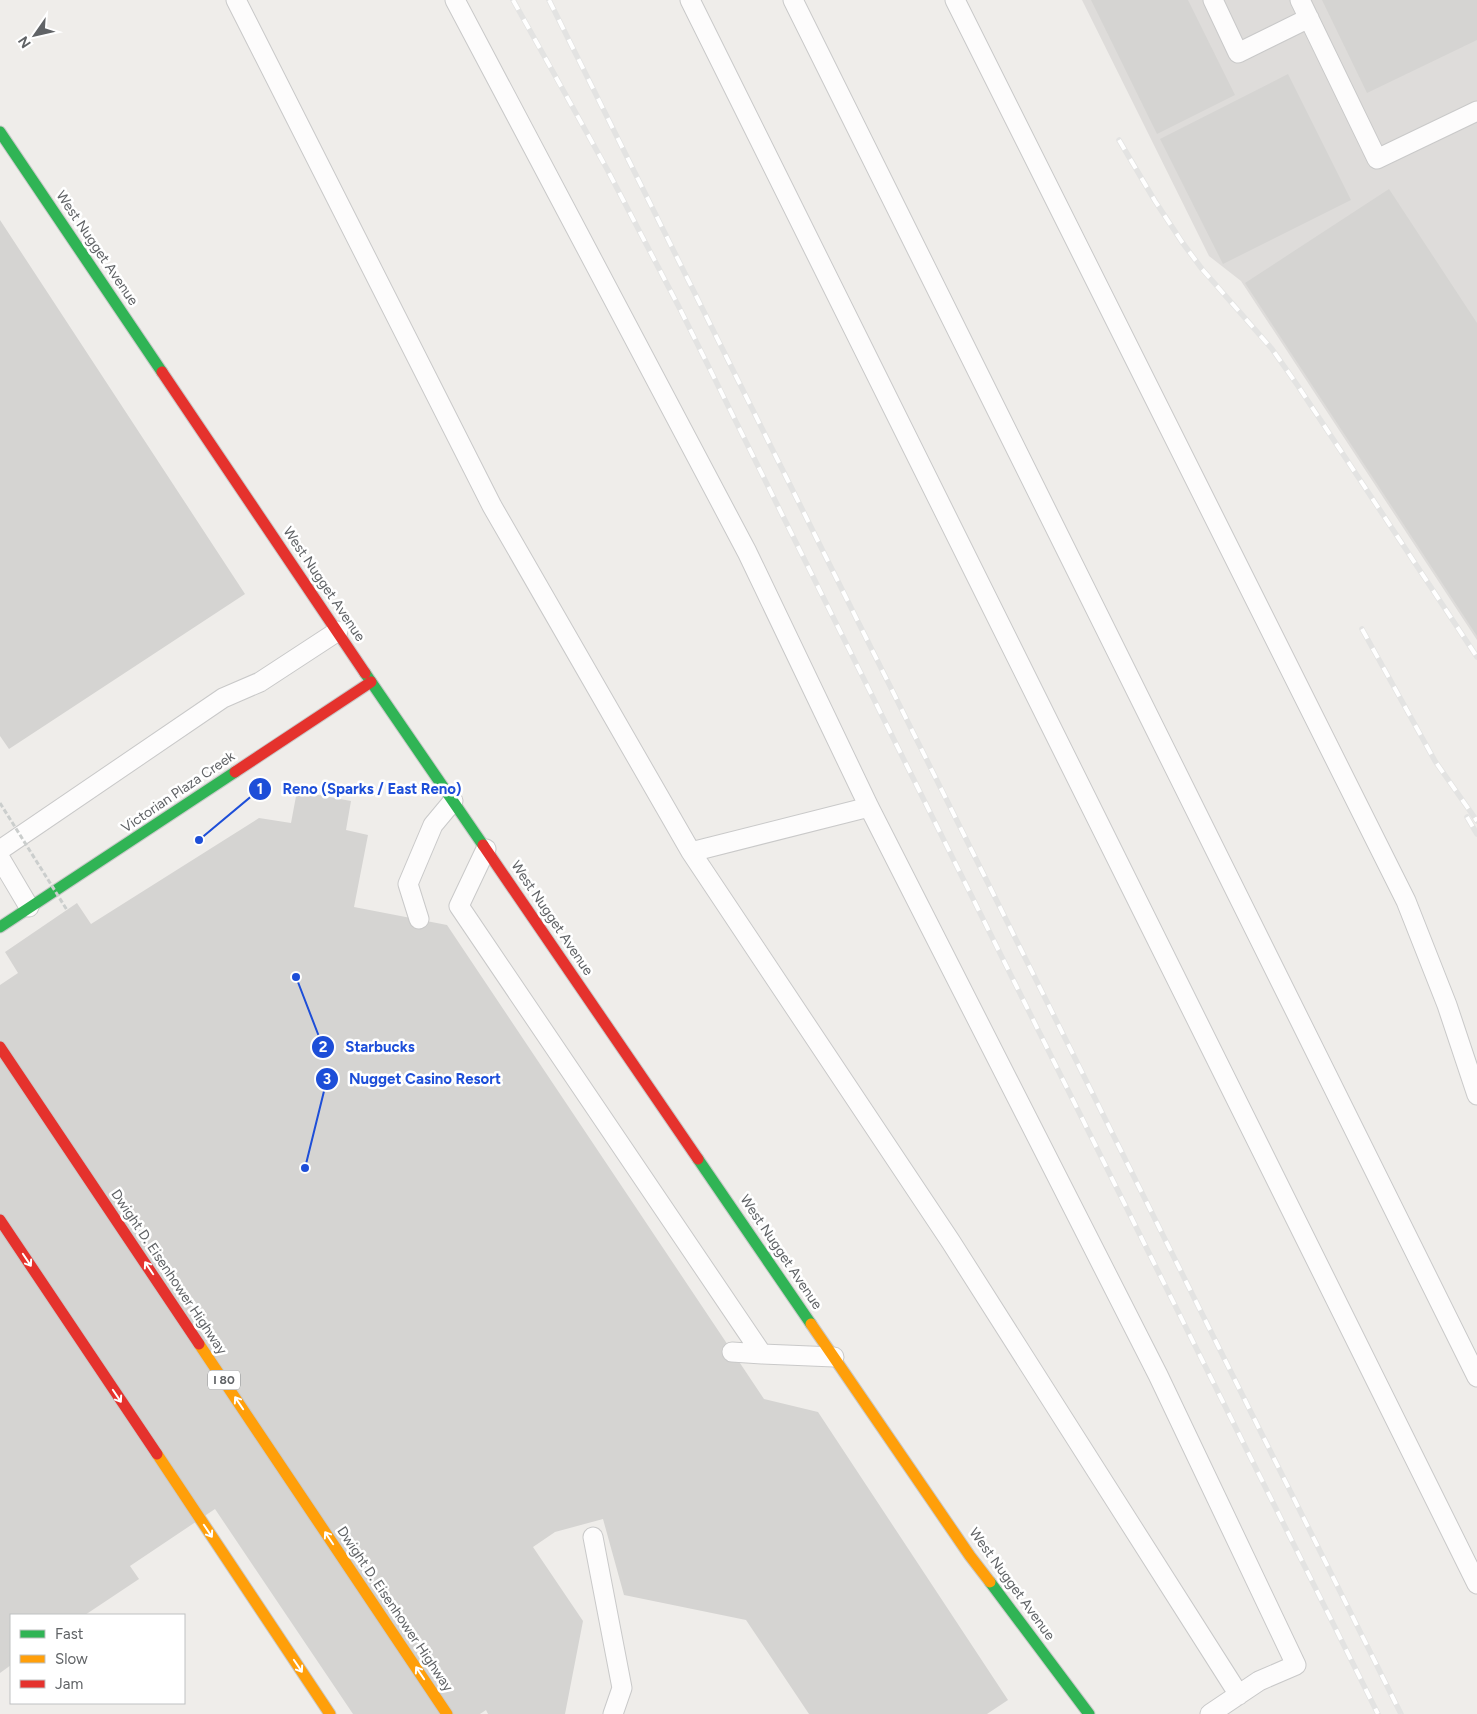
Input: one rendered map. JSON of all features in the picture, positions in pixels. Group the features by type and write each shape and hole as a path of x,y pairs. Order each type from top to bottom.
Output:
{"main road":[{"name":"West Nugget Avenue","path":"0,132 453,801 970,1556 1089,1714"},
{"name":"Victorian Plaza Creek","path":"0,927 372,682"},
{"name":"Dwight D. Eisenhower Highway","path":"0,1047 447,1714"},
{"path":"0,1220 330,1714"}],"lane":[{"path":"236,0 492,506 691,852 951,1242 1239,1694"},
{"path":"455,0 747,552 869,807 1158,1375 1296,1665 1259,1681 1210,1714"},
{"path":"690,0 1477,1584"},
{"path":"793,0 1477,1377"},
{"path":"955,0 1406,900 1447,1005 1477,1094"},
{"path":"1213,0 1238,53 1309,18"},
{"path":"1300,0 1377,159 1477,110"},
{"path":"0,850 223,698 260,682 338,632"},
{"path":"419,919 408,884 433,824 453,801"},
{"path":"691,852 869,807"},
{"path":"486,849 460,906 762,1354"},
{"path":"0,858 29,908"},
{"path":"732,1352 834,1357"},
{"path":"593,1537 622,1688 613,1714"}],"path":[{"path":"0,803 67,910"}],"shaded area":[{"path":"1082,0 1477,0 1477,640 1241,281 1209,256"}],"building":[{"path":"1091,0 1188,0 1235,95 1157,134"},
{"path":"1322,0 1477,0 1477,40 1367,93"},
{"path":"1288,74 1351,200 1223,264 1160,139"},
{"path":"1389,189 1477,323 1477,636 1245,283"},
{"path":"0,220 245,594 9,749 0,736"},
{"path":"297,791 351,801 346,830 368,835 354,907 447,925 764,1399 818,1412 1008,1700 987,1714 809,1714 746,1620 624,1595 603,1519 555,1532 533,1547 583,1621 565,1714 488,1714 486,1710 480,1714 353,1714 215,1509 130,1566 139,1579 86,1614 10,1614 10,1666 0,1673 0,985 18,973 5,952 77,903 91,924 259,818 291,823"}],"railway":[{"path":"513,0 607,169 680,309 1378,1714"},
{"path":"549,0 1401,1714"},
{"path":"1119,140 1182,242 1202,269 1272,349 1298,386 1477,657"},
{"path":"1362,629 1435,761 1477,821"},
{"path":"1467,817 1477,834"}],"traffic: fast":[{"path":"0,132 162,372"},
{"path":"365,673 483,845"},
{"path":"0,927 235,772"},
{"path":"698,1159 811,1324"},
{"path":"990,1582 1089,1714"}],"traffic: slow":[{"path":"811,1324 970,1556 990,1582"},
{"path":"199,1344 447,1714"},
{"path":"157,1454 330,1714"}],"traffic: jam":[{"path":"162,372 365,673"},
{"path":"235,772 371,682"},
{"path":"483,845 698,1159"},
{"path":"0,1047 199,1344"},
{"path":"0,1220 157,1454"}],"place":[{"name":"Reno (Sparks / East Reno)","path":"199,840"},
{"name":"Starbucks","path":"296,977"},
{"name":"Nugget Casino Resort","path":"305,1168"}]}
